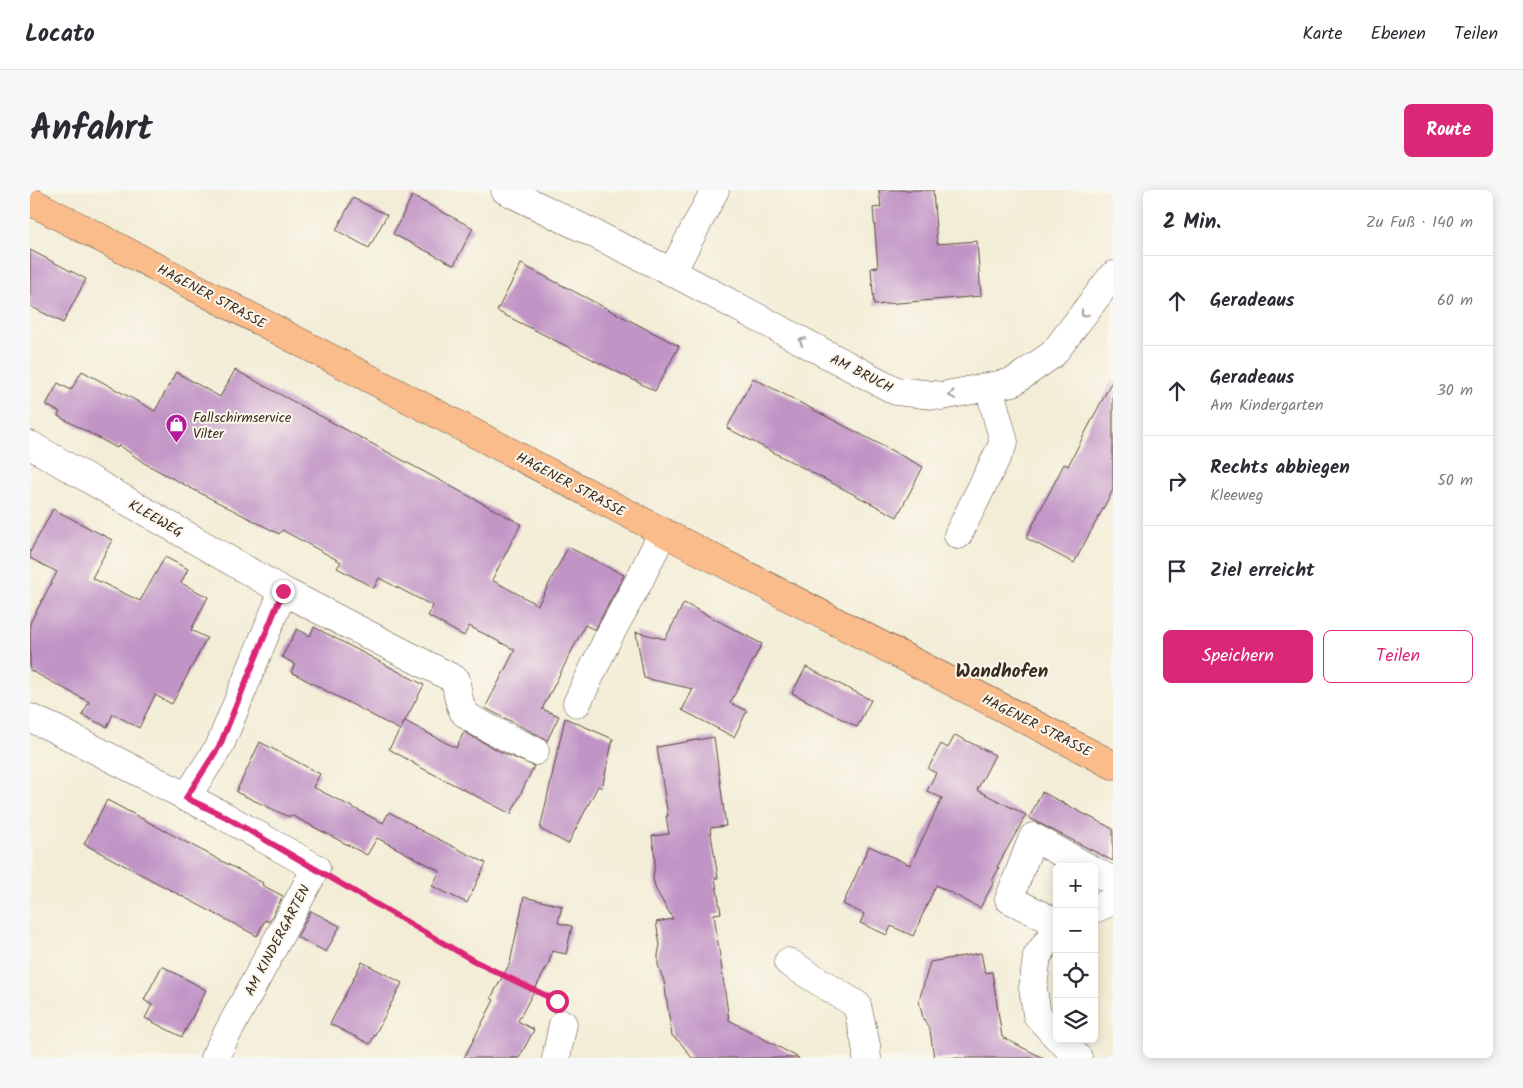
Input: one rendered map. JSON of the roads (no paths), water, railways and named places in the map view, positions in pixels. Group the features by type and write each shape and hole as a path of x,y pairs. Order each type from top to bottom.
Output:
{"main road":[{"name":"HAGENER STRASSE","path":"30,201 1113,765"}],"street":[{"name":"AM BRUCH","path":"505,190 672,272 896,391 942,396 1013,382 1054,354 1113,275"},
{"path":"672,272 714,190"},
{"path":"958,536 1004,442 989,387"},
{"name":"KLEEWEG","path":"30,445 283,591 456,680 459,700 464,713 535,751"},
{"path":"577,703 609,636 663,532"},
{"path":"186,798 220,745 283,591"},
{"name":"AM KINDERGARTEN","path":"30,718 224,816 316,868 214,1058"},
{"path":"1053,921 1009,899 1033,837 1080,863"},
{"path":"1098,873 1113,881"},
{"path":"1096,908 1113,901"},
{"path":"1053,934 1037,956 1033,988 1037,1015 1053,1033"},
{"path":"788,962 857,1004 867,1058"},
{"path":"556,1058 563,1024"},
{"path":"1064,1043 1078,1058"}],"place":[{"name":"Fallschirmservice Vilter","path":"177,444"}],"district":[{"name":"Wandhofen","path":"1002,670"}]}
